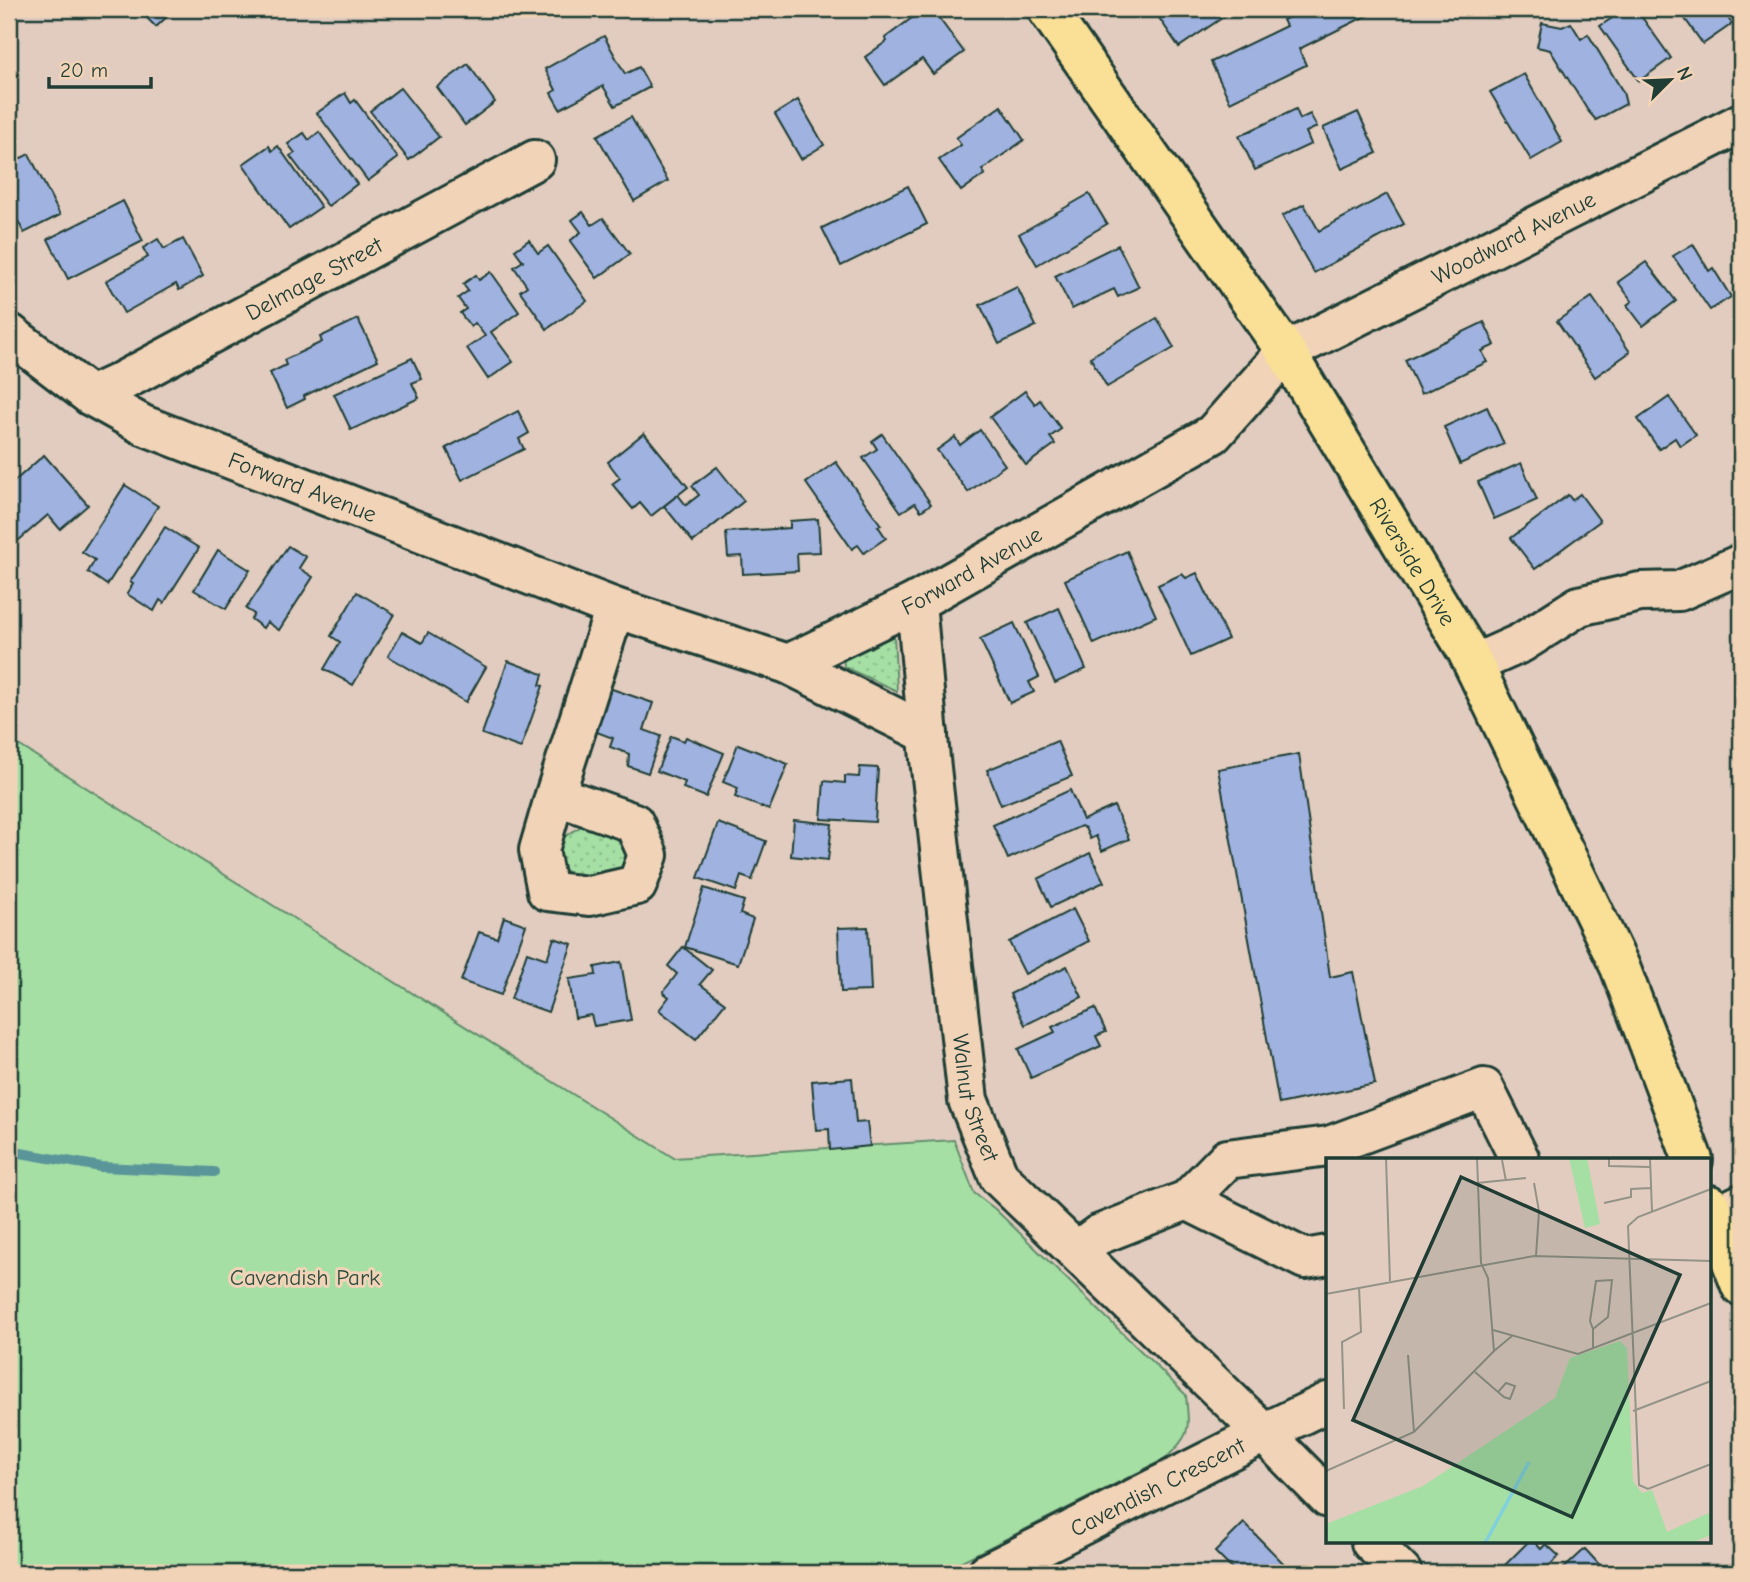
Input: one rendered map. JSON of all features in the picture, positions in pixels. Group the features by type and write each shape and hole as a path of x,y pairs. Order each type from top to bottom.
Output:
{"main road":[{"name":"Riverside Drive","path":"1047,9 1286,352 1474,664 1620,967 1692,1158"},
{"path":"1719,1211 1741,1286"}],"street":[{"name":"Woodward Avenue","path":"1286,352 1741,123"},
{"name":"Delmage Street","path":"91,396 535,160"},
{"name":"Forward Avenue","path":"9,333 91,396 143,425 615,608 788,664 916,603 1213,434 1286,352"},
{"path":"1474,664 1521,643 1579,606 1640,592 1679,591 1741,564"},
{"name":"Walnut Street","path":"916,603 968,1100 999,1177 1326,1496"},
{"path":"555,795 615,608"},
{"path":"788,664 928,734"},
{"path":"1076,1251 1098,1235 1187,1200 1227,1159 1329,1146 1484,1088 1519,1158"},
{"path":"1187,1200 1305,1259 1326,1255"},
{"name":"Cavendish Crescent","path":"987,1573 1326,1403"},
{"path":"1373,1544 1402,1573"}],"green space":[{"path":"894,635 897,691 844,667 843,649"},
{"name":"Cavendish Park","path":"9,739 674,1158 954,1140 974,1193 995,1209 1186,1395 1188,1424 1184,1437 1165,1459 938,1573 9,1573"},
{"path":"583,825 625,841 632,860 620,879 574,878 556,862 561,839"}],"building":[{"path":"138,9 175,9 156,27"},
{"path":"924,9 932,9 964,52 933,74 922,59 885,85 865,57 887,41 885,38"},
{"path":"1153,9 1230,9 1232,11 1179,47"},
{"path":"1305,9 1380,9 1299,49 1306,65 1230,102 1211,62 1286,26 1283,20"},
{"path":"1626,9 1636,9 1671,58 1639,81 1600,26"},
{"path":"1678,9 1722,9 1732,24 1703,44"},
{"path":"1542,23 1562,27 1571,23 1581,39 1588,34 1623,92 1626,104 1596,120 1550,50 1537,47"},
{"path":"604,36 625,74 639,67 650,87 615,106 603,86 560,109 551,93 556,90 545,69"},
{"path":"468,64 495,102 465,125 437,87"},
{"path":"1524,74 1562,142 1531,160 1490,92"},
{"path":"400,88 439,137 409,160 370,111"},
{"path":"345,93 351,103 355,100 398,158 368,181 317,113"},
{"path":"798,100 824,145 801,159 775,114"},
{"path":"1001,106 1024,140 982,170 985,174 961,191 939,160 961,145 956,138"},
{"path":"1296,109 1300,119 1310,114 1317,127 1306,132 1311,144 1255,170 1239,136"},
{"path":"1358,112 1377,153 1342,169 1323,128"},
{"path":"631,117 668,181 634,201 597,136"},
{"path":"319,132 357,184 328,206 290,156 295,153 288,144 304,133 309,140"},
{"path":"269,146 272,151 278,146 321,207 289,229 243,164"},
{"path":"29,154 60,215 24,233 17,219 9,224 9,164"},
{"path":"908,186 927,224 841,266 822,228"},
{"path":"1089,194 1107,224 1037,265 1019,234"},
{"path":"1387,194 1404,224 1314,273 1282,216 1304,204 1319,231"},
{"path":"123,201 143,241 68,279 48,239"},
{"path":"583,212 592,225 603,218 630,254 597,278 570,241 581,232 572,220"},
{"path":"158,239 164,249 183,239 203,276 179,290 176,284 124,313 106,281 148,257 143,248"},
{"path":"529,240 538,253 548,246 587,301 547,329 520,291 527,286 514,267 523,261 515,250"},
{"path":"1693,244 1709,271 1713,268 1731,297 1710,310 1673,256"},
{"path":"1118,245 1139,287 1118,297 1114,289 1072,309 1055,276"},
{"path":"1646,262 1676,301 1643,326 1627,305 1632,301 1618,282"},
{"path":"491,272 519,312 491,332 513,362 488,379 467,348 485,336 475,323 471,327 460,313 466,309 458,298 468,291 463,284 476,275 479,280"},
{"path":"1017,287 1036,326 999,344 980,305"},
{"path":"1592,297 1630,352 1595,377 1557,321"},
{"path":"1157,318 1174,348 1107,387 1090,357"},
{"path":"358,319 378,360 304,396 305,399 287,408 270,373 286,365 284,360 322,342 320,337"},
{"path":"1484,322 1495,345 1482,351 1487,362 1421,394 1405,360"},
{"path":"412,358 422,379 412,383 419,398 351,430 334,394"},
{"path":"1025,391 1035,404 1040,400 1061,429 1050,437 1055,444 1026,465 990,417"},
{"path":"1669,397 1696,435 1680,446 1675,438 1659,449 1638,419"},
{"path":"1487,407 1504,444 1460,464 1444,427"},
{"path":"518,411 529,433 519,439 524,449 462,480 446,448"},
{"path":"980,430 1005,465 968,492 937,450 955,437 960,445"},
{"path":"644,433 688,487 651,516 640,503 633,509 612,484 620,478 608,462"},
{"path":"882,434 931,504 921,511 915,503 901,512 863,458 877,449 872,441"},
{"path":"44,455 88,505 60,529 48,515 11,547 9,486"},
{"path":"836,462 881,525 878,526 886,538 864,553 858,545 852,549 806,483"},
{"path":"1521,463 1537,500 1494,519 1478,482"},
{"path":"717,467 744,501 693,542 664,506 678,495 686,505 699,495 692,486"},
{"path":"125,485 158,506 107,585 88,572 95,560 82,552"},
{"path":"1580,494 1600,521 1535,569 1511,538 1568,495 1572,500"},
{"path":"818,519 820,552 797,553 798,571 743,574 742,556 728,557 726,532 790,528 790,521"},
{"path":"165,527 199,548 164,603 160,600 154,611 127,594 133,584 130,582"},
{"path":"288,546 306,557 299,568 313,577 279,630 267,622 263,628 251,619 254,614 246,609"},
{"path":"218,550 250,570 226,609 194,590"},
{"path":"1127,551 1156,616 1094,644 1065,580"},
{"path":"1197,573 1228,639 1191,656 1158,585 1182,574 1186,578"},
{"path":"357,592 394,614 353,685 324,669 340,642 331,636"},
{"path":"1059,608 1086,669 1055,683 1027,623"},
{"path":"1014,623 1039,677 1029,682 1034,692 1010,703 980,639"},
{"path":"402,632 422,643 428,633 486,667 466,702 388,656"},
{"path":"508,661 543,674 540,685 543,686 521,748 482,734"},
{"path":"609,688 653,703 644,730 661,736 648,773 628,766 629,754 610,747 613,738 594,731"},
{"path":"671,736 684,741 686,737 724,753 706,797 683,788 685,782 657,771"},
{"path":"1057,741 1072,776 1001,805 987,770"},
{"path":"738,744 788,764 769,810 735,797 738,788 723,782"},
{"path":"1299,754 1330,977 1353,972 1375,1084 1279,1104 1218,769"},
{"path":"860,767 878,768 875,822 821,819 824,781 845,783 845,776 859,777"},
{"path":"1070,790 1083,820 1114,806 1129,839 1102,851 1096,836 1090,839 1085,828 1081,826 1008,859 993,825"},
{"path":"794,820 832,824 828,860 791,856"},
{"path":"718,823 766,841 752,880 741,876 736,891 698,878"},
{"path":"1090,853 1104,882 1051,907 1038,879"},
{"path":"704,888 744,901 740,914 753,919 738,964 685,947"},
{"path":"1073,909 1089,941 1025,974 1009,942"},
{"path":"504,917 526,925 501,995 461,981 479,932 497,938"},
{"path":"868,927 871,991 841,992 838,928"},
{"path":"554,938 572,944 548,1012 511,999 527,952 547,959"},
{"path":"683,947 712,970 700,984 725,1003 696,1039 659,1010 669,997 663,992 677,974 668,966"},
{"path":"621,962 631,1020 594,1026 591,1015 575,1018 569,979 596,975 595,967"},
{"path":"1067,966 1082,997 1025,1025 1010,994"},
{"path":"1095,1008 1106,1032 1096,1036 1101,1046 1031,1078 1018,1049 1055,1032 1052,1027"},
{"path":"852,1078 856,1123 867,1122 870,1146 830,1150 829,1129 816,1130 812,1081"},
{"path":"1244,1523 1293,1573 1236,1573 1215,1552"},
{"path":"1526,1544 1536,1544 1541,1549 1546,1544 1559,1556 1542,1573 1497,1573"},
{"path":"1585,1549 1607,1573 1559,1573"}],"waterway":[{"path":"9,1151 101,1167 214,1172"}]}
